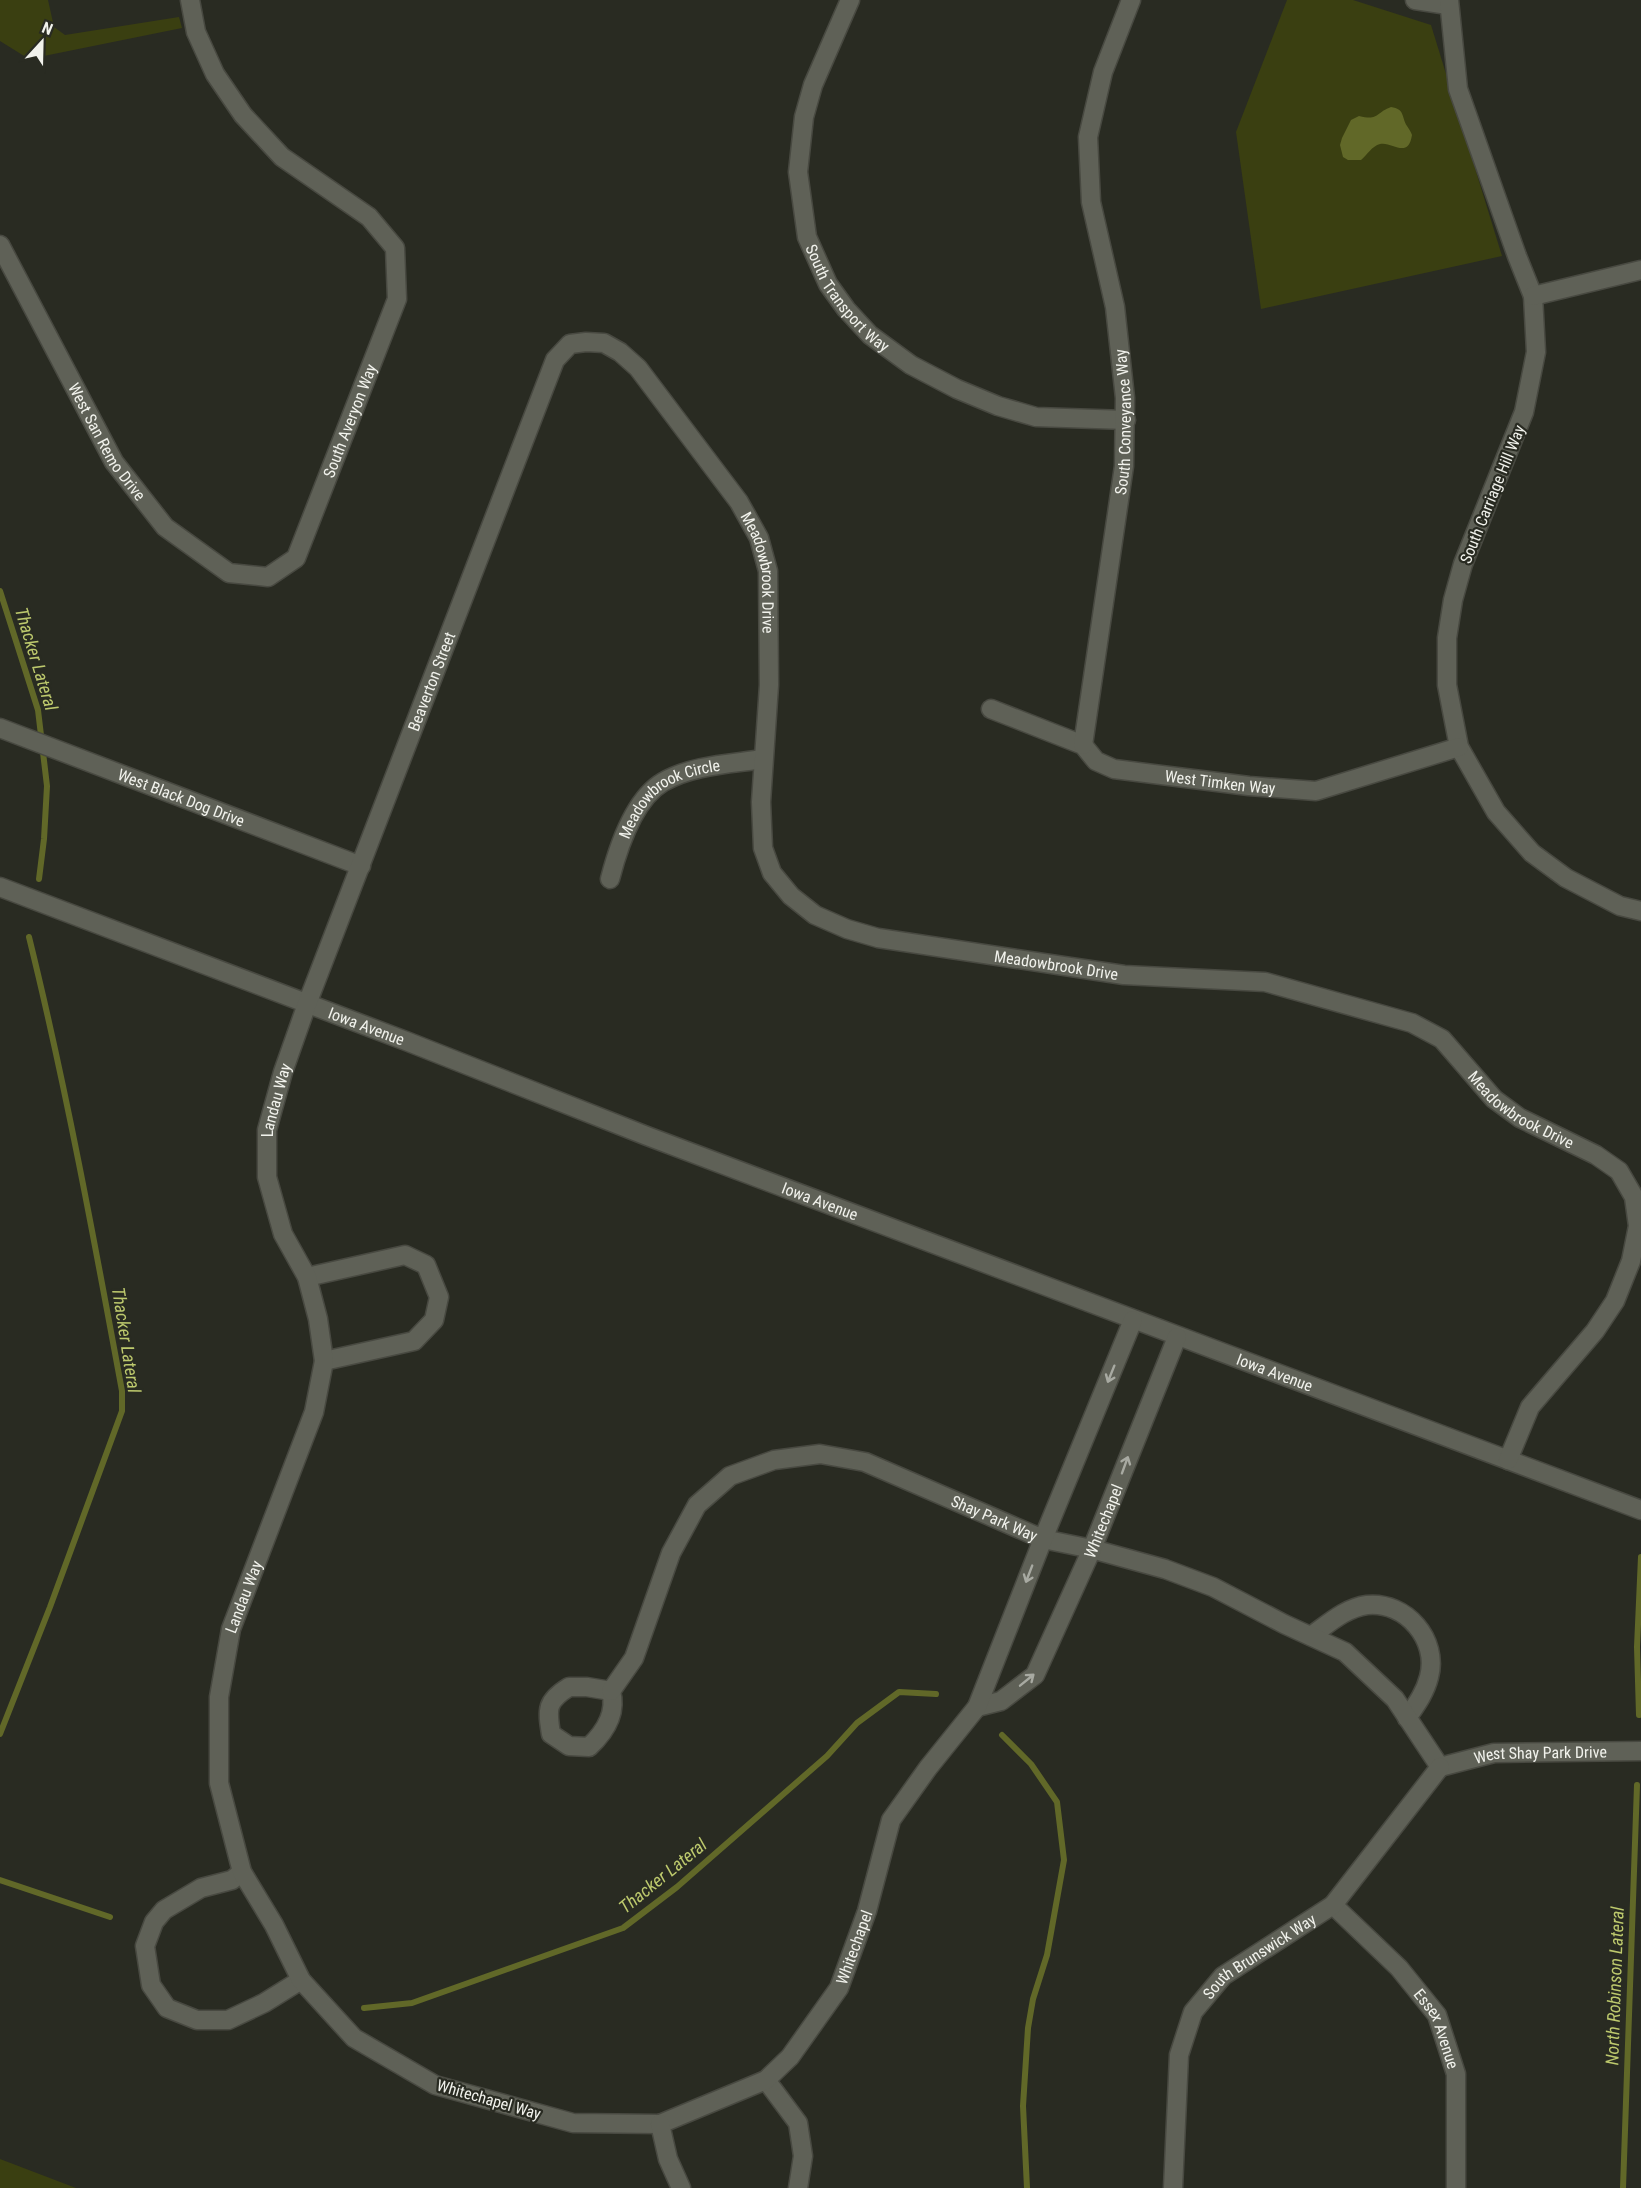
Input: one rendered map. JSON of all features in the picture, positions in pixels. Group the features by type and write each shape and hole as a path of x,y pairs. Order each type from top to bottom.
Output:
{"street":[{"name":"South Averyon Way","path":"190,0 196,32 215,74 243,115 282,158 369,217 395,248 398,299 296,558 268,577"},
{"name":"South Transport Way","path":"850,0 810,96 804,117 798,172 807,237 828,284 846,309 870,334 910,365 957,389 998,406 1036,417 1126,420"},
{"name":"South Conveyance Way","path":"1083,745 1124,466 1126,420 1115,307 1091,202 1088,137 1103,72 1131,0"},
{"path":"1415,0 1448,2"},
{"name":"South Carriage Hill Way","path":"1448,2 1458,89 1533,296 1536,352 1524,412 1463,564 1453,600 1447,638 1447,685 1459,747 1496,812 1532,853 1566,878 1620,906 1641,911"},
{"name":"West San Remo Drive","path":"0,245 114,462 165,527 229,573 268,577"},
{"path":"1533,296 1641,270"},
{"name":"Meadowbrook Drive","path":"555,360 570,344 586,342 604,343 620,352 638,368 739,502 759,538 768,570 769,685 761,802 763,848 772,873 791,896 815,915 847,929 878,938 1112,973 1265,982 1412,1023 1442,1039 1494,1099 1511,1112 1596,1155 1619,1171 1634,1197 1638,1226 1631,1261 1615,1302 1595,1330 1530,1407 1508,1460"},
{"name":"Beaverton Street","path":"307,1004 555,360"},
{"name":"West Timken Way","path":"991,709 1083,745 1096,761 1114,769 1249,786 1316,791 1459,747"},
{"name":"West Black Dog Drive","path":"0,728 361,866"},
{"name":"Meadowbrook Circle","path":"610,879 617,850 640,804 662,783 697,769 763,759"},
{"name":"Iowa Avenue","path":"0,888 1177,1337 1641,1510"},
{"name":"Landau Way","path":"242,1872 219,1783 219,1697 231,1629 314,1412 324,1361 318,1319 307,1277 283,1234 267,1177 267,1130 283,1072 307,1004"},
{"path":"307,1277 405,1255 426,1265 439,1297 434,1320 414,1341 324,1361"},
{"name":"Whitechapel","path":"660,2124 766,2080 790,2057 839,1988 867,1911 891,1820 928,1768 977,1707 1133,1320"},
{"name":"Whitechapel","path":"977,1707 1001,1701 1035,1675 1092,1549 1177,1337"},
{"name":"Shay Park Way","path":"611,1691 634,1658 671,1553 697,1505 730,1476 774,1460 820,1454 865,1462 1043,1539 1092,1549 1165,1569 1213,1587 1345,1652 1395,1699 1440,1767"},
{"path":"1311,1636 1336,1617 1367,1605 1398,1611 1410,1618 1426,1639 1431,1667 1425,1690 1407,1718"},
{"name":"West Shay Park Drive","path":"1440,1767 1494,1753 1641,1751"},
{"name":"South Brunswick Way","path":"1173,2188 1179,2055 1193,2012 1223,1976 1333,1905 1440,1767"},
{"path":"242,1872 232,1880 201,1888 164,1910 154,1922 145,1946 152,1986 167,2008 197,2020 228,2019 264,2003 301,1980"},
{"name":"Whitechapel Way","path":"242,1872 274,1925 301,1980 354,2038 435,2085 573,2123 660,2124"},
{"name":"Essex Avenue","path":"1333,1905 1399,1968 1437,2015 1456,2074 1456,2188"},
{"path":"766,2080 798,2123 803,2156 798,2188"},
{"path":"660,2124 668,2159 681,2188"}],"shaded area":[{"path":"0,0 48,0 54,27 65,35 179,17 182,28 29,59 0,41"},
{"path":"1287,0 1353,0 1431,25 1502,256 1261,309 1236,132"},
{"path":"1391,107 1401,111 1412,134 1407,147 1399,148 1380,144 1361,160 1348,160 1343,157 1340,145 1351,120 1359,116 1374,117"},
{"path":"0,2159 76,2188 0,2188"}],"waterway":[{"name":"Thacker Lateral","path":"0,591 38,710 47,786 39,879"},
{"name":"Thacker Lateral","path":"0,1734 50,1607 122,1411 122,1391 79,1163 29,937"},
{"name":"North Robinson Lateral","path":"1639,1715 1637,1647 1641,1557"},
{"name":"Thacker Lateral","path":"364,2008 412,2003 623,1928 677,1887 827,1756 857,1723 899,1692 936,1694"},
{"name":"Thacker Lateral","path":"1002,1735 1031,1764 1057,1802 1064,1860 1047,1955 1033,1999 1028,2028 1023,2106 1027,2188"},
{"name":"North Robinson Lateral","path":"1623,2188 1637,1785"},
{"name":"Thacker Lateral","path":"0,1880 110,1917"}]}
